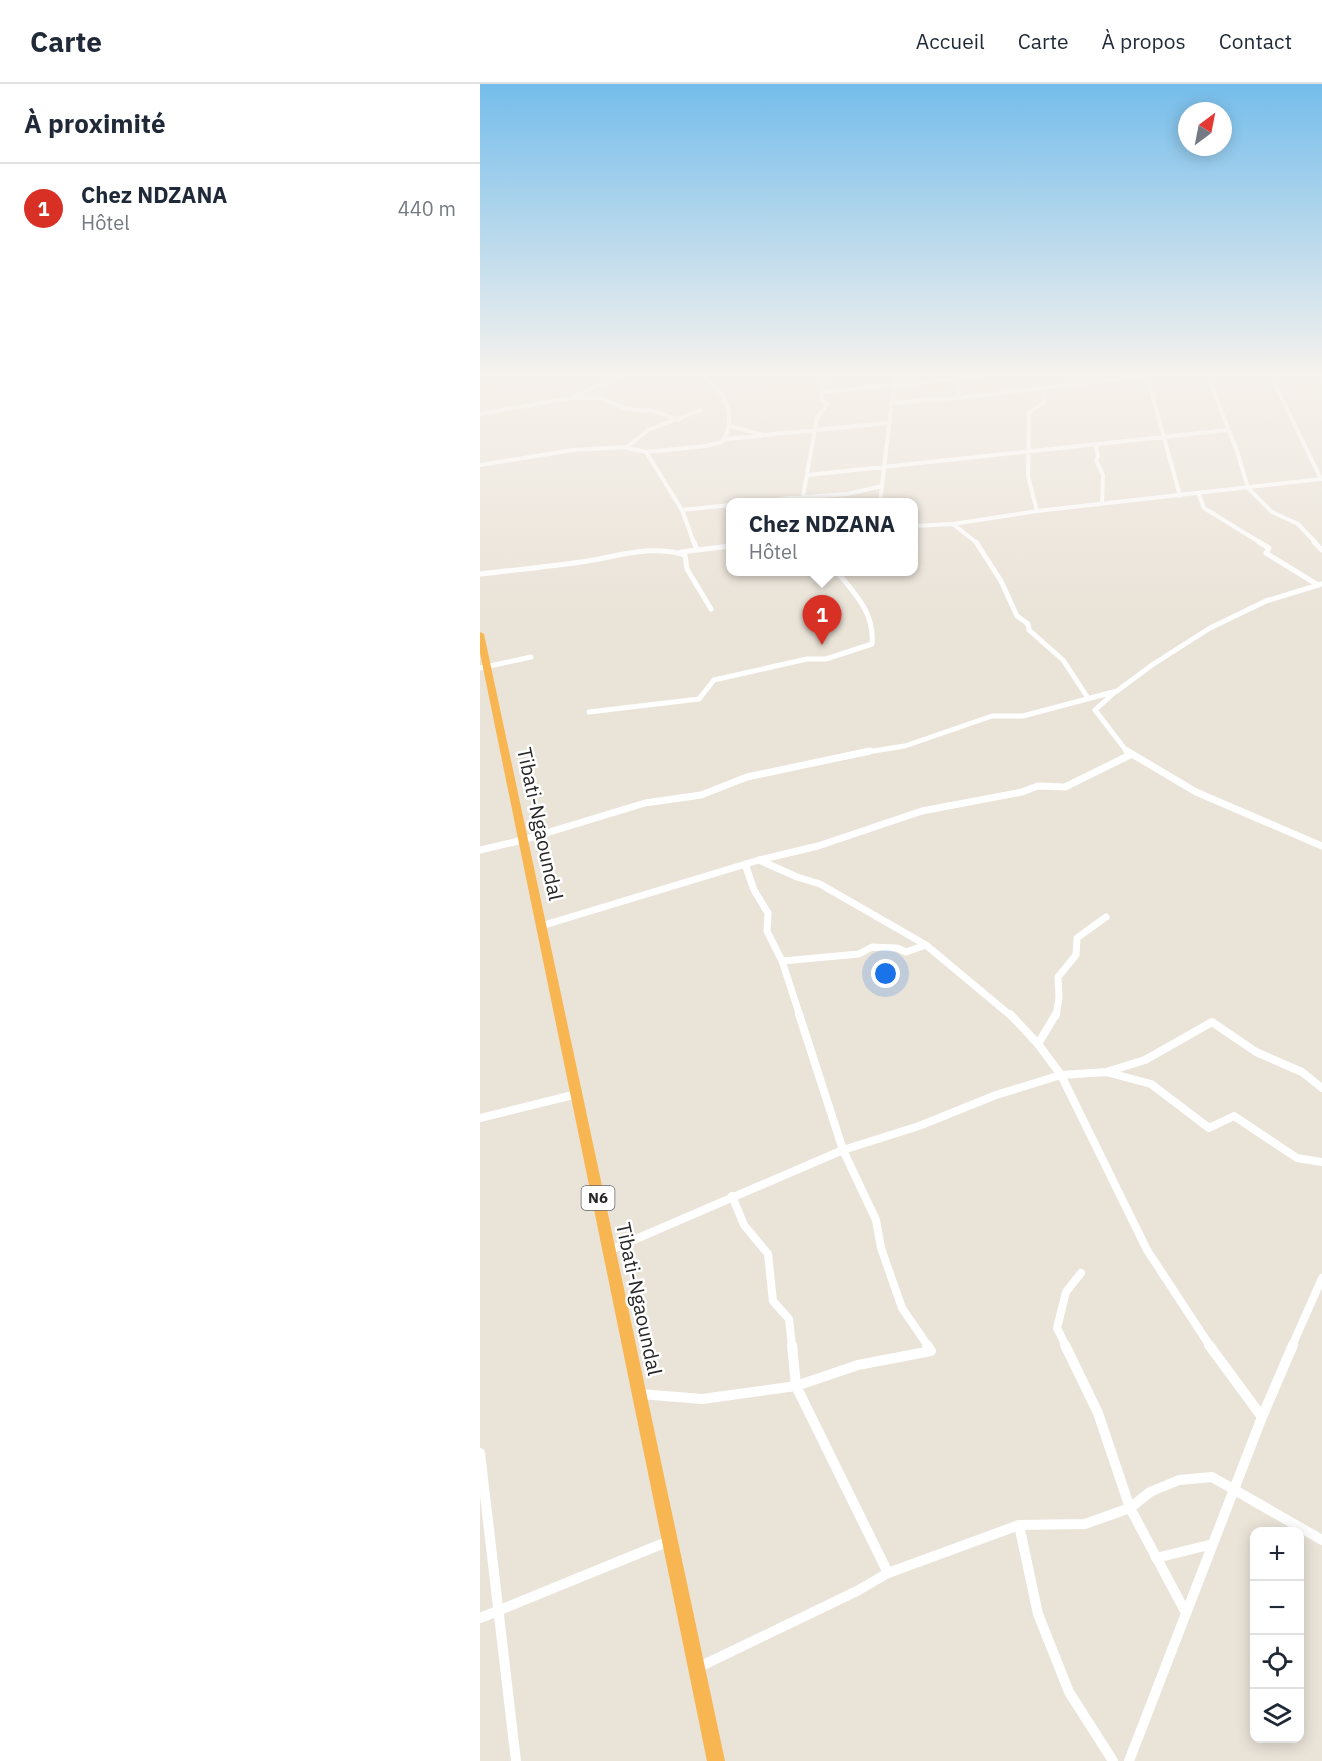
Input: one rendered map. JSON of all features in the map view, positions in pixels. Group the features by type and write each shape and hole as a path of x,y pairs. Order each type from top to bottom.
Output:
{"highway":[{"name":"Tibati-Ngaoundal","path":"480,634 483,667 523,840 717,1761"}],"street":[{"path":"480,465 544,454"},
{"path":"647,454 682,510 697,550"},
{"path":"804,498 812,454"},
{"path":"880,498 885,454"},
{"path":"808,475 1004,454"},
{"path":"1028,454 1029,486 1037,511"},
{"path":"1098,454 1096,460 1102,476 1102,504"},
{"path":"1169,454 1180,496"},
{"path":"1238,454 1248,488 1272,512 1298,524 1322,550"},
{"path":"918,526 953,524 1037,511 1199,495 1322,479 1310,454"},
{"path":"822,498 882,486"},
{"path":"1199,495 1204,508 1269,548 1266,553 1320,584"},
{"path":"682,510 726,506"},
{"path":"953,524 976,542 1001,581 1017,616 1028,624 1029,630 1063,660 1088,698"},
{"path":"675,553 726,546"},
{"path":"480,574 579,563 657,551 675,553 685,555 687,569 711,609"},
{"path":"589,712 699,699 714,680 807,660 826,659 872,644 875,632 858,599 840,576"},
{"path":"1320,584 1266,601 1210,628 1152,665 1116,691 1095,710 1130,755 1196,792 1322,846"},
{"path":"483,667 531,657"},
{"path":"480,850 523,840 654,801 700,795 747,777 845,755 905,746 992,716 1023,716 1116,691"},
{"path":"541,926 745,864 818,846 922,811 1022,792 1038,786 1065,787 1130,755"},
{"path":"759,860 788,872 802,881 820,884 926,945 1014,1018 1038,1044 1061,1075 1148,1250 1197,1328 1262,1417"},
{"path":"640,1394 702,1400 796,1386 858,1365 931,1351 902,1308 881,1248 876,1220 843,1150 782,961 767,931 768,913 753,890 745,864"},
{"path":"1038,1044 1056,1019 1060,998 1058,977 1076,955 1077,938 1106,917"},
{"path":"782,961 859,954 872,947 897,948 906,952 926,945"},
{"path":"608,1251 843,1150 919,1126 996,1095 1061,1075 1106,1072 1145,1060 1212,1022 1256,1052 1302,1072 1322,1088"},
{"path":"1106,1072 1151,1084 1209,1128 1234,1116 1297,1158 1322,1162"},
{"path":"480,1118 577,1094"},
{"path":"732,1196 744,1226 768,1254 773,1301 789,1319 796,1386 888,1573"},
{"path":"1081,1273 1066,1292 1057,1328 1098,1413 1130,1508 1186,1613"},
{"path":"1129,1761 1262,1417 1322,1278"},
{"path":"480,1453 516,1761"},
{"path":"697,1668 857,1591 888,1573 1019,1525 1085,1524 1130,1508 1150,1492 1179,1480 1212,1477 1322,1540"},
{"path":"1019,1525 1038,1614 1064,1681 1113,1761"},
{"path":"480,1618 669,1541"},
{"path":"1156,1558 1213,1544"}],"place":[{"name":"Chez NDZANA","path":"822,645"}]}
